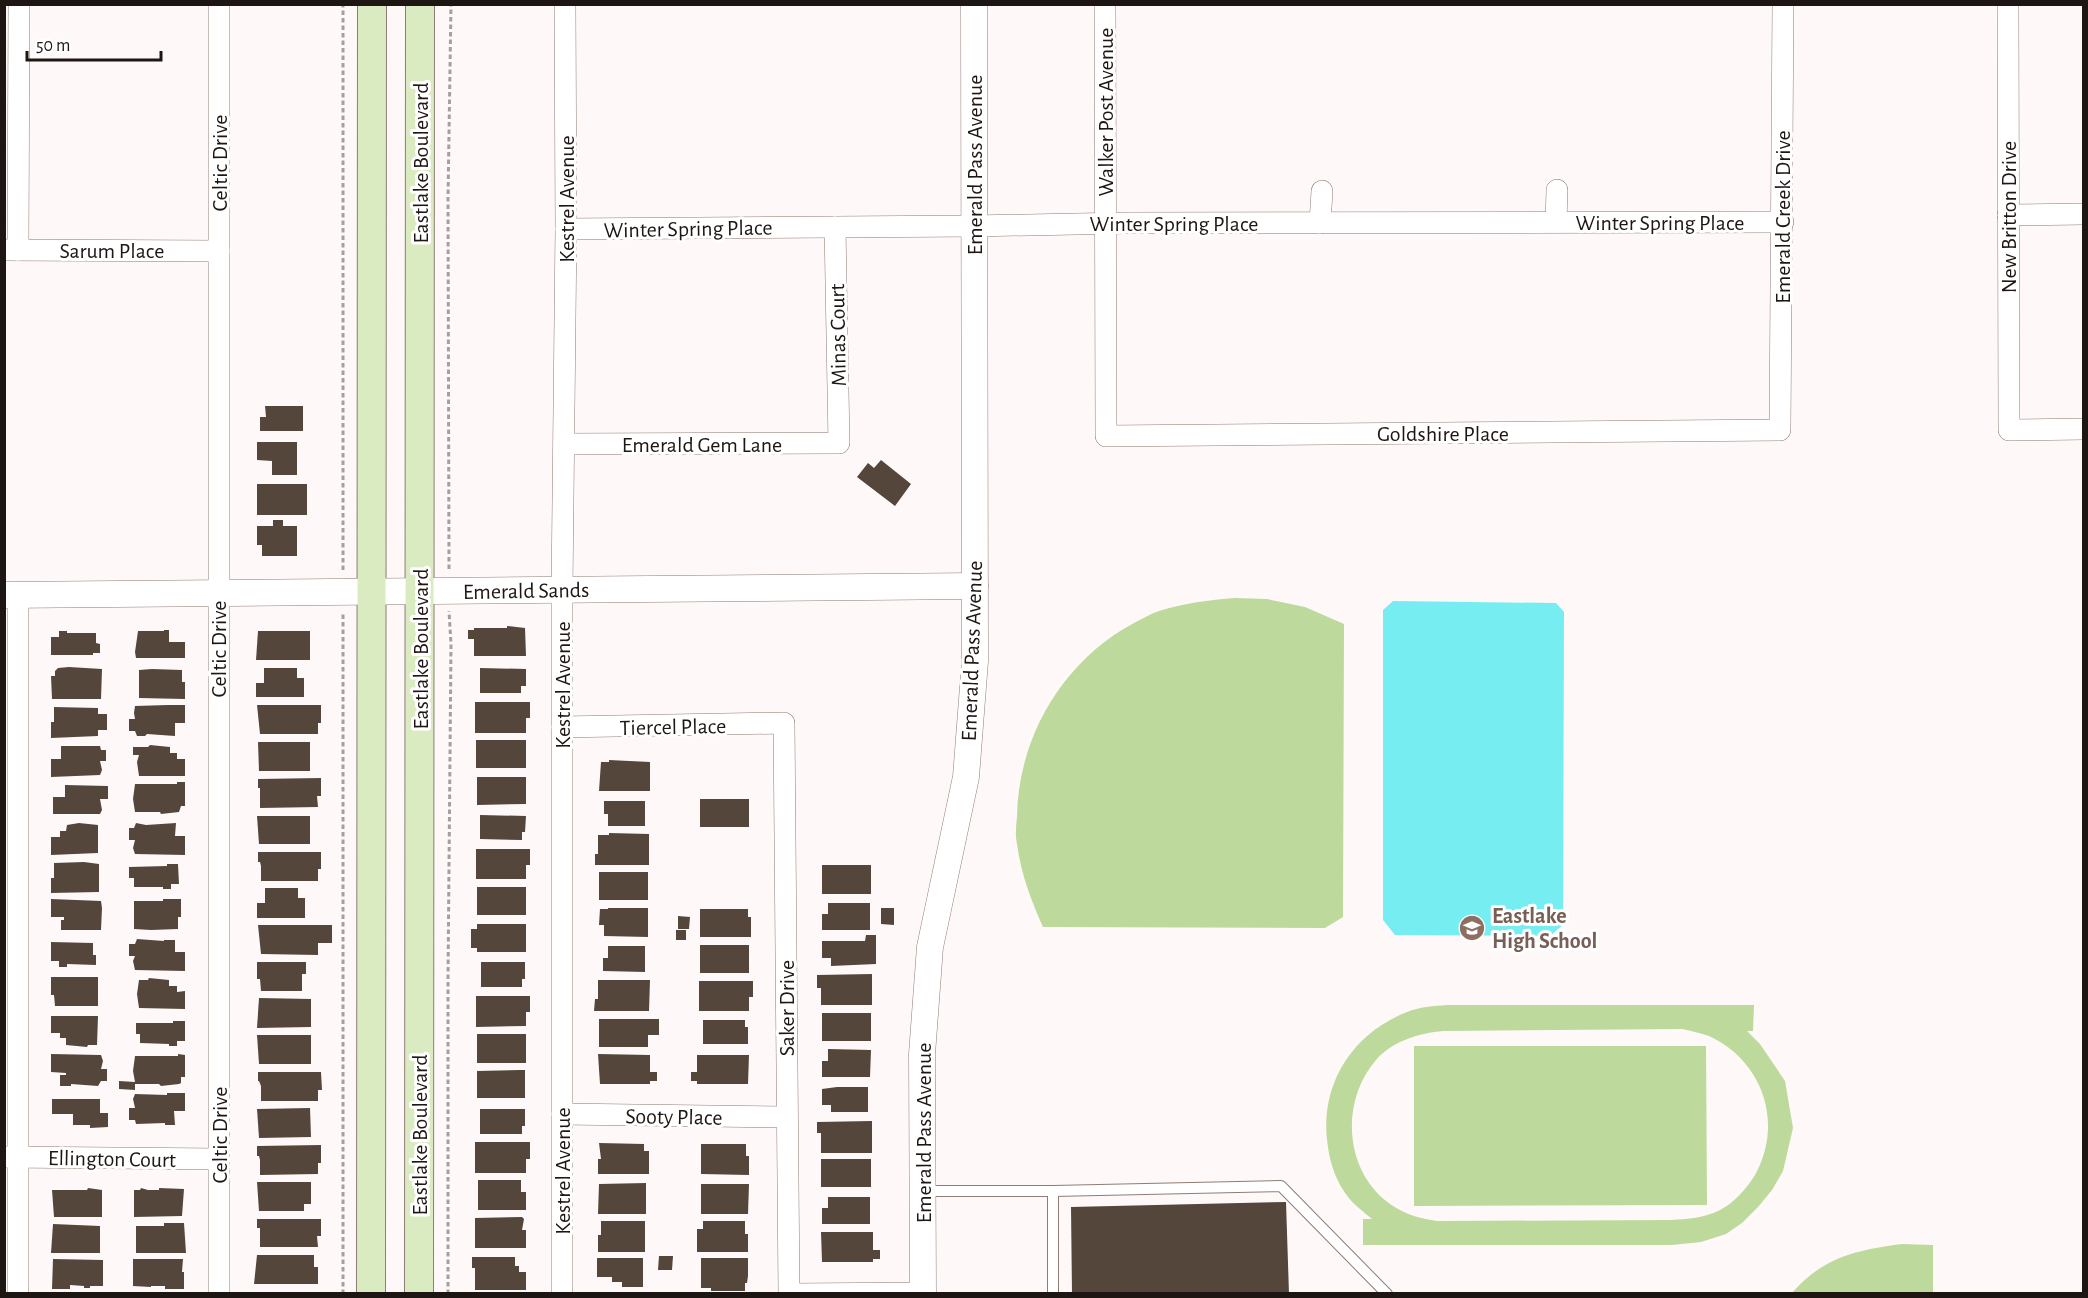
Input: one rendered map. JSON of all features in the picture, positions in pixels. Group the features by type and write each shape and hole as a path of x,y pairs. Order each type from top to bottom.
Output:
{"main road":[{"path":"371,1293 372,4"},
{"name":"Eastlake Boulevard","path":"419,1293 420,4"}],"street":[{"path":"11,250 19,4"},
{"name":"Celtic Drive","path":"219,4 219,1293"},
{"name":"Kestrel Avenue","path":"562,1293 565,4"},
{"name":"Emerald Pass Avenue","path":"923,1293 922,1054 930,947 966,777 975,661 974,4"},
{"name":"Walker Post Avenue","path":"1105,4 1106,436"},
{"name":"Emerald Creek Drive","path":"1780,430 1782,4"},
{"name":"New Britton Drive","path":"2008,4 2008,430 2084,429"},
{"path":"1556,222 1557,190"},
{"path":"1320,223 1322,191"},
{"path":"2008,215 2084,214"},
{"name":"Winter Spring Place","path":"566,229 1105,224 1782,222"},
{"name":"Minas Court","path":"835,227 839,443"},
{"name":"Sarum Place","path":"11,250 219,251"},
{"name":"Goldshire Place","path":"1106,436 1780,430"},
{"name":"Emerald Gem Lane","path":"564,444 839,443"},
{"name":"Emerald Sands","path":"11,595 975,586"},
{"path":"11,595 11,1157 18,1293"},
{"name":"Tiercel Place","path":"562,728 784,723"},
{"name":"Saker Drive","path":"784,723 786,1118 790,1293"},
{"name":"Sooty Place","path":"562,1114 786,1118"},
{"name":"Ellington Court","path":"11,1157 219,1159"},
{"path":"790,1293 923,1293"}],"lane":[{"path":"922,1191 1053,1191 1281,1186 1387,1293"},
{"path":"1053,1191 1053,1293"}],"path":[{"path":"343,4 343,566"},
{"path":"449,564 448,200 451,4"},
{"path":"343,616 343,1293"},
{"path":"448,1293 448,978 451,776 449,624"}],"green space":[{"path":"1235,598 1267,599 1305,607 1344,624 1343,917 1325,928 1043,927 1024,876 1016,841 1016,830 1019,787 1026,758 1049,704 1086,658 1109,639 1134,623 1156,612 1178,606"},
{"path":"1442,1005 1754,1005 1753,1031 1747,1031 1760,1044 1785,1081 1793,1128 1783,1171 1772,1190 1742,1223 1726,1234 1701,1242 1672,1245 1363,1245 1363,1219 1372,1219 1344,1192 1329,1153 1326,1125 1328,1104 1334,1084 1343,1065 1370,1034 1407,1012","holes":["1682,1029 1709,1036 1728,1047 1743,1061 1755,1077 1763,1095 1767,1115 1768,1135 1764,1155 1755,1175 1735,1199 1714,1213 1696,1218 1671,1220 1437,1221 1406,1213 1383,1198 1368,1182 1358,1163 1353,1142 1352,1120 1356,1099 1364,1078 1383,1053 1407,1039 1443,1031"]},
{"path":"1414,1046 1706,1046 1707,1205 1414,1206"},
{"path":"1902,1244 1933,1245 1933,1293 1792,1293 1816,1271 1842,1257 1870,1249"}],"water":[{"path":"1393,601 1556,603 1564,612 1563,925 1550,936 1395,935 1383,920 1383,610"}],"building":[{"path":"265,406 303,406 303,431 260,431 260,417 266,417"},
{"path":"257,442 297,442 297,475 272,475 272,461 257,460"},
{"path":"881,460 911,484 895,506 857,477 868,463 874,468"},
{"path":"257,484 307,484 307,515 257,515"},
{"path":"273,520 283,520 283,526 297,526 297,556 262,556 262,545 257,545 257,526 273,526"},
{"path":"507,626 525,628 526,656 474,656 474,639 468,639 468,630 507,628"},
{"path":"169,630 169,642 185,642 185,658 136,658 138,631"},
{"path":"59,631 96,633 96,643 100,644 100,653 51,655 51,637 59,637"},
{"path":"258,631 310,631 310,660 256,660"},
{"path":"58,668 102,669 101,699 52,699 51,676 55,676"},
{"path":"264,668 297,668 297,678 304,678 304,697 256,697 256,683 264,683"},
{"path":"480,668 526,669 526,686 521,686 521,693 480,693"},
{"path":"139,670 182,670 185,699 139,698"},
{"path":"475,702 530,702 530,718 526,718 526,733 475,733"},
{"path":"185,705 185,723 175,723 175,736 147,734 137,736 135,731 129,731 129,719 135,719 135,706"},
{"path":"257,705 321,705 321,723 318,723 318,734 260,734"},
{"path":"54,707 98,708 98,714 107,714 107,730 98,730 98,736 51,738"},
{"path":"476,740 526,740 526,768 476,768"},
{"path":"258,742 310,742 310,771 259,771"},
{"path":"150,745 170,747 170,753 177,753 177,759 185,759 185,776 139,776 137,762 139,755 133,755 133,747"},
{"path":"61,746 100,746 101,750 106,750 106,761 100,761 102,770 100,775 51,777 51,759 61,759"},
{"path":"609,760 650,762 650,791 599,791 601,762 609,762"},
{"path":"477,777 526,777 526,804 477,805"},
{"path":"321,778 321,796 317,796 318,807 260,808 258,779"},
{"path":"177,782 185,782 185,806 181,806 179,812 161,814 160,812 135,812 133,799 135,784 177,784"},
{"path":"65,785 108,786 108,799 100,799 102,810 100,814 53,814 53,797 65,797"},
{"path":"700,799 749,799 749,827 700,827"},
{"path":"604,801 645,801 645,826 608,826 608,814 604,814"},
{"path":"480,815 526,816 522,840 480,839"},
{"path":"257,816 310,816 310,844 259,844"},
{"path":"79,823 98,825 98,853 51,855 51,837 60,837 60,831 66,831 67,825"},
{"path":"136,823 146,825 176,823 175,836 185,836 185,855 135,854 133,848 135,840 129,840 129,828 134,828"},
{"path":"609,833 649,834 649,865 595,865 595,854 598,854 598,835 609,835"},
{"path":"476,849 530,849 530,865 526,865 526,879 476,879"},
{"path":"258,852 321,852 318,881 261,881"},
{"path":"54,863 99,864 99,892 51,893"},
{"path":"167,864 178,864 179,884 171,884 171,889 134,887 134,878 129,878 129,867 167,866"},
{"path":"822,865 871,865 871,894 822,894"},
{"path":"599,872 648,872 648,900 599,900"},
{"path":"477,887 526,887 526,915 477,915"},
{"path":"265,888 298,888 298,898 305,898 305,918 257,918 257,903 265,903"},
{"path":"51,899 101,901 101,930 61,930 61,920 64,920 64,917 51,917"},
{"path":"163,899 181,899 178,929 134,929 134,901 163,901"},
{"path":"828,903 870,903 870,930 822,930 822,914 828,914"},
{"path":"648,908 648,937 604,936 604,925 599,925 600,909"},
{"path":"881,908 894,908 894,925 881,924"},
{"path":"700,909 748,909 748,917 751,917 751,937 700,937"},
{"path":"678,916 690,917 689,929 678,929"},
{"path":"477,924 526,924 526,952 477,952 477,948 471,948 471,929 477,929"},
{"path":"258,925 332,925 332,943 318,943 318,955 261,954"},
{"path":"676,930 686,930 686,940 676,940"},
{"path":"866,935 876,935 876,964 831,966 831,958 822,958 822,941 865,941"},
{"path":"137,939 175,940 175,952 185,952 185,971 135,970 133,961 135,956 129,956 129,944 135,944"},
{"path":"51,942 93,943 96,965 67,964 67,967 59,967 59,961 51,961"},
{"path":"700,945 749,945 749,973 700,973"},
{"path":"608,946 645,946 645,972 603,971 603,958 608,958"},
{"path":"257,962 306,962 306,974 302,974 302,991 261,991 260,979 257,979"},
{"path":"481,962 525,962 525,979 522,979 522,987 481,987"},
{"path":"872,974 872,1005 821,1005 821,988 817,988 817,975"},
{"path":"51,977 98,977 98,1006 55,1006 54,995 51,995"},
{"path":"149,978 169,980 169,986 177,986 177,992 185,991 185,1009 139,1008 137,994 139,980"},
{"path":"598,980 650,980 649,1011 594,1011 595,999 598,999"},
{"path":"699,981 753,981 753,997 749,997 749,1011 699,1011"},
{"path":"476,996 530,996 530,1012 526,1012 526,1026 476,1027"},
{"path":"259,998 311,999 311,1027 257,1028"},
{"path":"822,1013 871,1013 871,1041 822,1041"},
{"path":"51,1016 98,1016 97,1045 87,1047 66,1045 66,1038 60,1038 60,1033 51,1033"},
{"path":"599,1019 659,1019 659,1035 648,1035 648,1047 599,1047"},
{"path":"703,1020 745,1020 745,1027 748,1027 748,1044 703,1044"},
{"path":"173,1021 185,1021 185,1041 177,1041 177,1046 140,1043 140,1034 136,1034 136,1023 173,1023"},
{"path":"477,1034 526,1034 526,1063 477,1063"},
{"path":"257,1035 311,1035 311,1064 259,1064"},
{"path":"828,1049 871,1050 870,1077 822,1077 822,1061 828,1061"},
{"path":"51,1054 101,1055 103,1061 101,1069 107,1069 107,1081 101,1081 98,1086 71,1084 71,1086 60,1086 60,1075 66,1075 66,1073 51,1072"},
{"path":"178,1054 185,1055 185,1077 181,1077 181,1083 161,1086 159,1084 135,1084 135,1090 119,1089 119,1081 135,1082 133,1071 135,1056 178,1056"},
{"path":"598,1054 650,1055 650,1072 657,1072 657,1081 650,1081 650,1084 600,1084"},
{"path":"697,1055 749,1055 748,1084 697,1084 697,1081 691,1081 691,1072 697,1072"},
{"path":"525,1070 525,1098 477,1098 477,1071"},
{"path":"258,1072 321,1072 322,1090 318,1090 318,1101 261,1101"},
{"path":"868,1087 868,1112 831,1112 831,1105 822,1105 822,1089"},
{"path":"167,1093 185,1093 185,1111 174,1111 175,1125 136,1124 135,1120 129,1120 129,1108 135,1108 133,1099 135,1094 167,1095"},
{"path":"52,1099 100,1099 100,1113 108,1113 108,1127 90,1128 90,1125 73,1125 73,1114 52,1114"},
{"path":"310,1108 311,1137 259,1138 257,1109"},
{"path":"480,1109 525,1109 525,1126 522,1126 522,1134 480,1134"},
{"path":"872,1121 872,1153 821,1153 821,1133 817,1133 817,1122"},
{"path":"475,1142 530,1142 530,1159 526,1159 526,1173 475,1173"},
{"path":"599,1143 644,1144 644,1151 649,1151 649,1174 598,1174 598,1159 601,1159"},
{"path":"701,1144 746,1144 746,1156 749,1156 749,1175 701,1174"},
{"path":"321,1145 321,1163 318,1163 318,1174 260,1175 257,1146"},
{"path":"821,1159 871,1159 871,1187 821,1187"},
{"path":"478,1180 521,1180 521,1192 526,1192 526,1210 478,1210"},
{"path":"257,1182 311,1182 311,1204 304,1204 304,1211 259,1211"},
{"path":"646,1183 646,1214 598,1214 599,1184"},
{"path":"701,1184 749,1184 748,1214 701,1214"},
{"path":"88,1188 102,1190 102,1217 54,1217 52,1190 87,1190"},
{"path":"141,1188 148,1190 184,1189 182,1216 134,1217 134,1190"},
{"path":"828,1197 870,1197 870,1224 822,1224 822,1208 828,1208"},
{"path":"1286,1202 1289,1294 1072,1294 1071,1207"},
{"path":"522,1217 524,1219 522,1230 526,1230 526,1248 475,1248 475,1218"},
{"path":"257,1219 321,1219 321,1236 317,1236 318,1247 260,1247 260,1228 257,1228"},
{"path":"601,1221 645,1221 645,1252 598,1252"},
{"path":"703,1221 745,1221 748,1252 697,1252 697,1229 703,1229"},
{"path":"164,1223 184,1223 186,1253 136,1253 136,1226 164,1226"},
{"path":"53,1224 100,1226 100,1253 51,1253"},
{"path":"821,1232 873,1232 873,1250 880,1250 880,1259 873,1259 873,1262 822,1262"},
{"path":"257,1255 314,1255 314,1267 318,1267 318,1284 254,1284"},
{"path":"659,1256 673,1256 672,1270 658,1270"},
{"path":"472,1257 515,1257 515,1266 519,1266 519,1272 526,1272 526,1290 475,1290 475,1268 472,1268"},
{"path":"597,1258 643,1258 643,1287 622,1287 622,1282 612,1282 612,1277 597,1277"},
{"path":"701,1258 748,1258 745,1291 711,1291 711,1288 701,1288"},
{"path":"53,1259 103,1260 103,1286 84,1288 84,1286 70,1285 70,1289 52,1289"},
{"path":"133,1259 183,1259 184,1289 165,1289 165,1286 133,1286"}],"place":[{"name":"Eastlake High School","path":"1472,928"}]}
